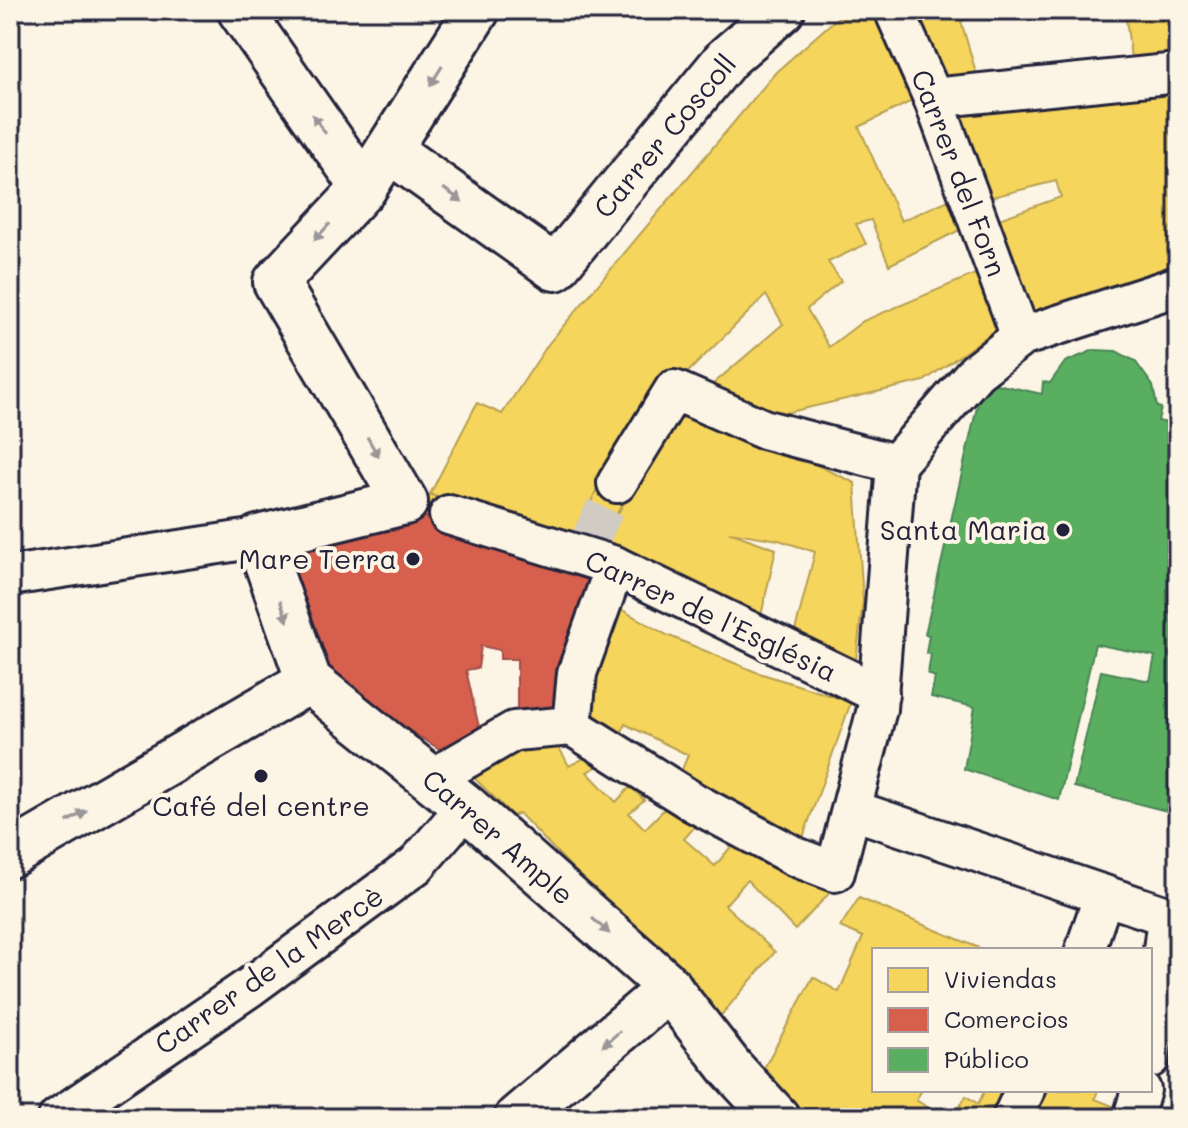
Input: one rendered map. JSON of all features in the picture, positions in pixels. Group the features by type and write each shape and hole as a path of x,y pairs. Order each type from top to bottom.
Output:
{"street":[{"path":"240,10 364,188"},
{"path":"10,576 258,538 425,508 276,282 364,188 477,10"},
{"name":"Carrer Coscoll","path":"389,150 555,268 727,58 782,10"},
{"name":"Carrer del Forn","path":"894,10 933,98 1021,337"},
{"path":"933,98 1178,73"},
{"path":"431,779 514,731 572,726 693,802 796,857 835,872 878,702 896,464 976,372 1021,337 1178,286"},
{"path":"617,483 674,390 763,429 896,464"},
{"name":"Carrer de l'Església","path":"425,508 595,555 878,702"},
{"path":"10,855 309,681 258,538"},
{"path":"572,726 595,555"},
{"name":"Carrer Ample","path":"309,681 466,807 670,988 731,1068 777,1118"},
{"name":"Carrer de la Mercè","path":"58,1118 250,987 416,865 466,807"},
{"path":"853,810 1172,918 1152,1045"},
{"path":"1086,948 1104,895"},
{"path":"517,1118 670,988"},
{"path":"1012,1118 1024,1092"},
{"path":"1133,1118 1140,1092"}],"building: Viviendas":[{"path":"846,10 881,10 920,97 859,127 901,221 960,195 970,225 889,265 871,220 856,224 866,244 828,262 841,281 807,309 829,347 863,321 987,269 1003,325 924,381 768,417 705,391 783,324 766,295 679,381 662,374 608,479 602,478 575,537 463,511 430,494 477,403 502,414 549,343 776,72"},
{"path":"903,10 992,10 961,21 979,83 944,88"},
{"path":"1125,10 1178,10 1178,60 1132,66"},
{"path":"1178,85 1178,260 1150,276 1032,321 993,221 1061,197 1056,181 984,199 951,109"},
{"path":"680,401 855,483 863,600 855,669 792,643 815,552 779,540 729,532 776,549 759,625 600,546"},
{"path":"602,478 631,487 600,546 575,537"},
{"path":"430,494 453,506 446,521 416,515"},
{"path":"608,602 667,635 756,672 851,702 800,846 676,784 688,755 625,724 618,743 575,712"},
{"path":"554,738 569,766 592,754 598,766 587,772 616,802 631,786 644,800 629,813 645,829 674,799 704,816 684,839 715,866 739,837 835,887 795,930 747,880 725,905 775,952 718,1019 519,813 513,816 463,767"},
{"path":"859,898 979,948 872,948 872,1092 921,1092 916,1100 944,1118 797,1118 763,1070 813,977 839,992 863,937 840,927"},
{"path":"984,1092 1012,1092 1001,1118 953,1118 966,1096 978,1104"},
{"path":"1035,1092 1097,1092 1095,1099 1126,1111 1124,1118 1023,1118"}],"building: Comercios":[{"path":"416,515 446,521 479,545 582,569 605,578 563,722 517,721 517,659 500,659 500,650 481,646 478,668 466,670 481,736 448,754 328,681 280,561 293,540 398,530 398,521"}],"building: Público":[{"name":"Santa Maria","path":"1094,350 1116,351 1135,361 1153,386 1157,407 1161,408 1158,421 1178,425 1178,814 1074,787 1101,671 1150,681 1155,656 1095,644 1059,800 964,769 975,707 931,697 935,677 928,674 931,654 926,653 929,635 925,634 983,381 1042,394 1043,382 1050,383 1065,362"}],"tunnel":[{"path":"589,542 617,483"}],"place":[{"name":"Santa Maria","path":"1063,530"},
{"name":"Mare Terra","path":"413,559"},
{"name":"Café del centre","path":"261,776"}]}
